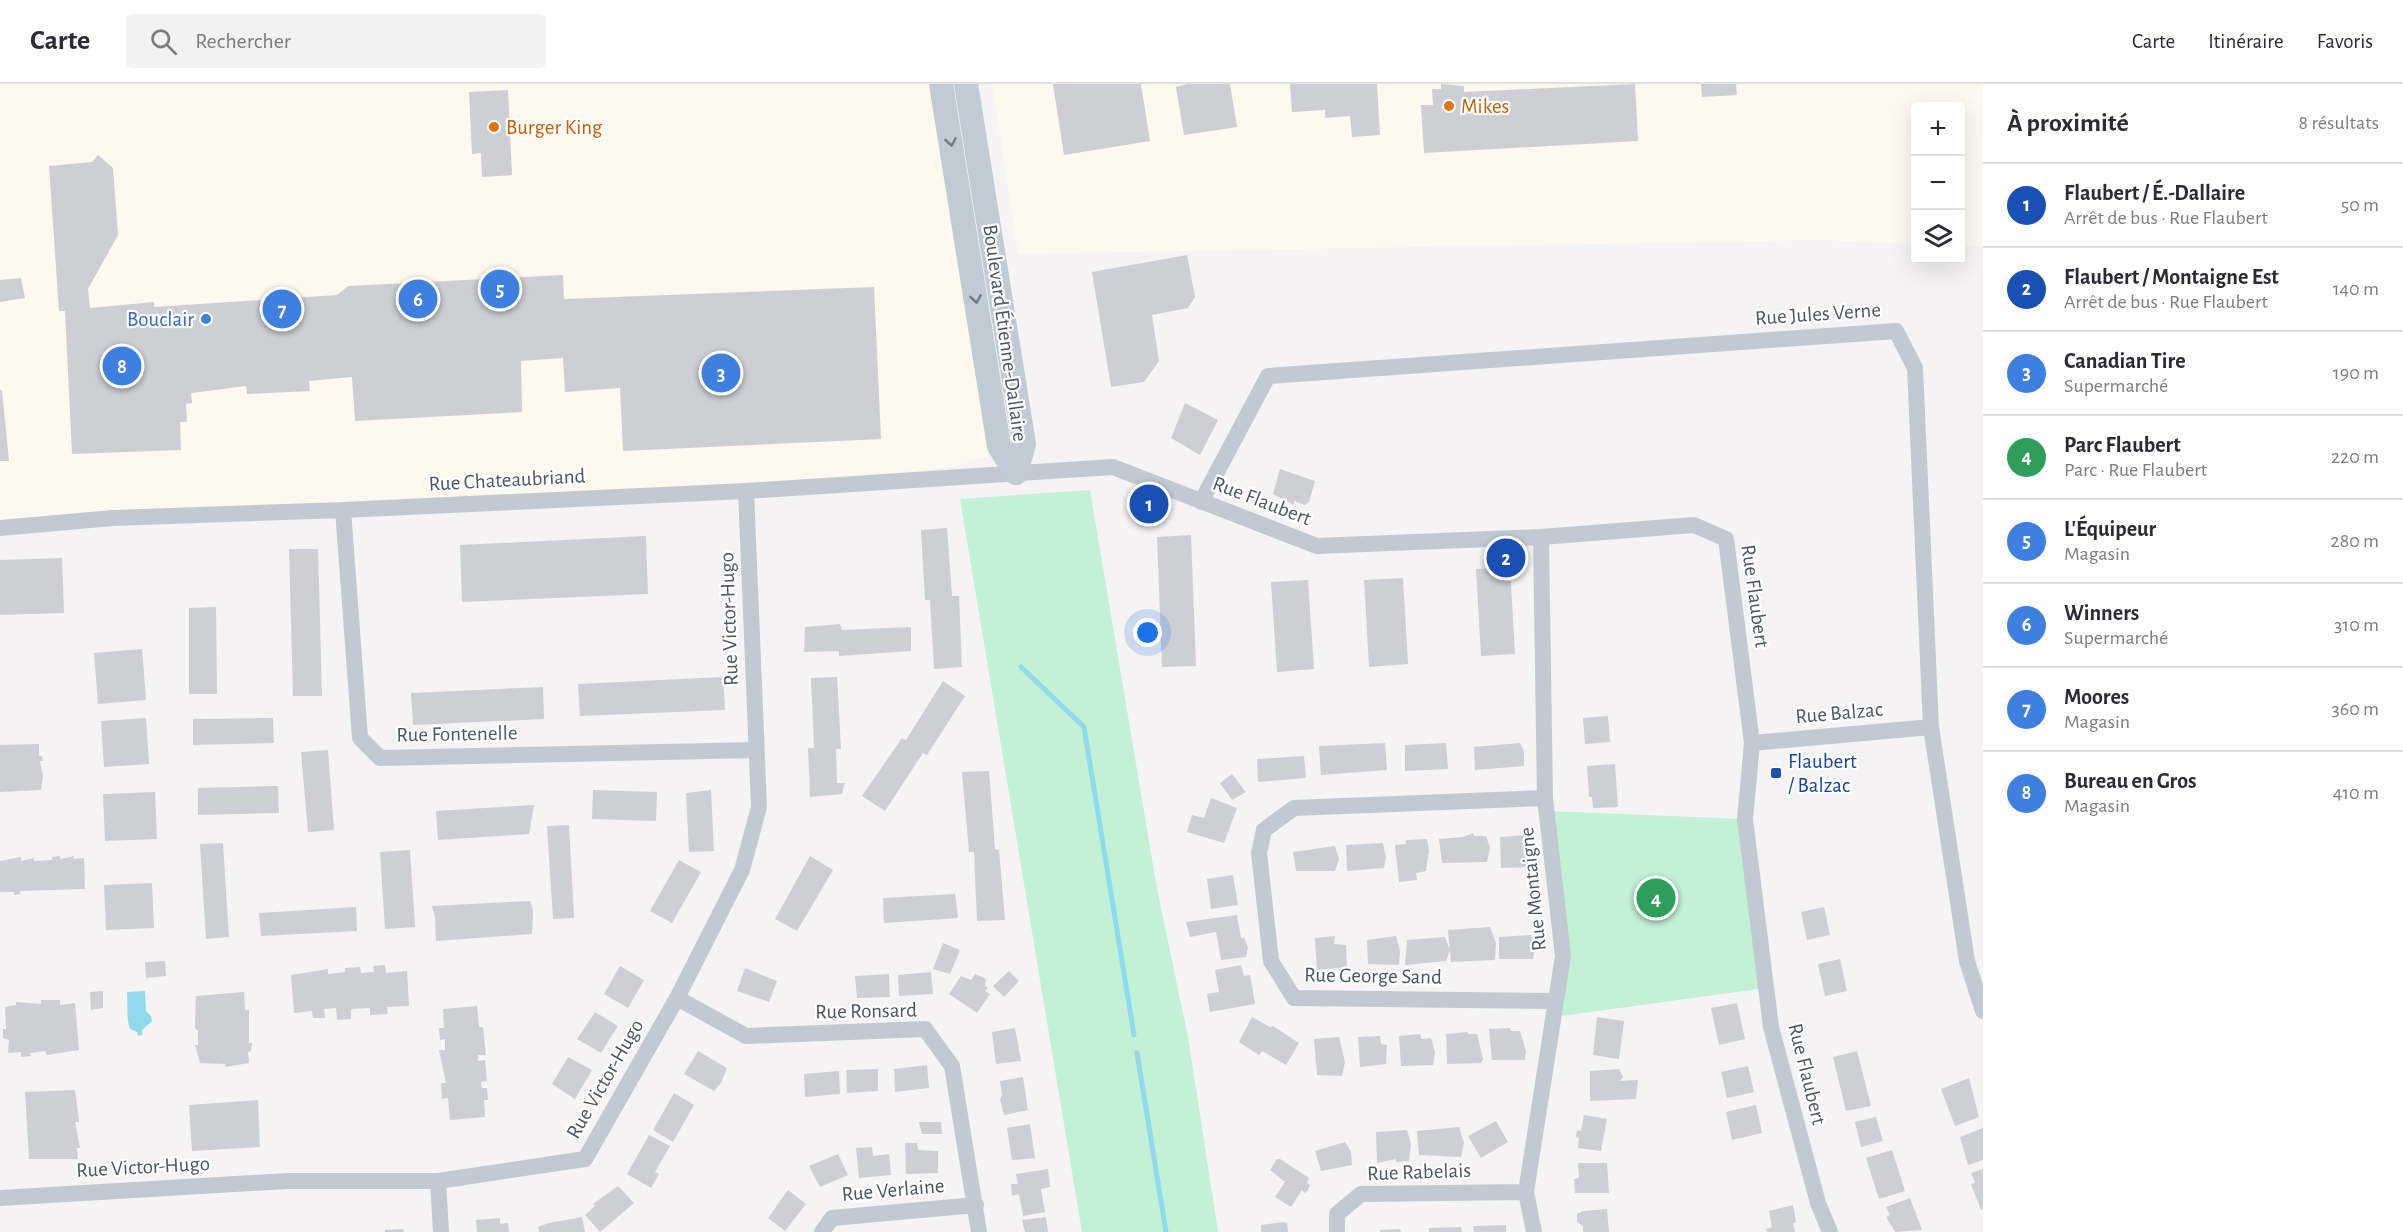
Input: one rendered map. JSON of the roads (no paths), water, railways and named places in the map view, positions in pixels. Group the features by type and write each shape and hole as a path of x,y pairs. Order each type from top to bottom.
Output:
{"street":[{"name":"Boulevard Étienne-Dallaire","path":"941,84 999,446 1016,473"},
{"name":"Boulevard Étienne-Dallaire","path":"966,84 1024,444 1016,473"},
{"name":"Rue Jules Verne","path":"1201,502 1268,376 1896,331 1916,368 1931,727 1967,961 1983,1011"},
{"name":"Rue Flaubert","path":"1016,473 1113,467 1317,546 1541,537 1694,525 1726,539 1752,743 1745,819 1771,1027 1818,1203 1830,1232"},
{"name":"Rue Chateaubriand","path":"0,528 113,518 343,510 746,491 1016,473"},
{"name":"Rue Victor-Hugo","path":"0,1198 287,1181 438,1181 585,1160 677,998 742,870 759,807 746,491"},
{"name":"Rue Fontenelle","path":"343,510 360,738 380,758 756,750"},
{"name":"Rue Montaigne","path":"1534,1232 1526,1192 1563,956 1545,798 1541,537"},
{"name":"Rue Balzac","path":"1752,743 1931,727"},
{"name":"Rue George Sand","path":"1545,798 1294,807 1264,830 1259,853 1271,961 1294,998 1556,1001"},
{"name":"Rue Ronsard","path":"677,998 746,1036 925,1029 952,1066 980,1232"},
{"path":"438,1181 441,1232"},
{"name":"Rue Rabelais","path":"1337,1232 1337,1214 1361,1194 1526,1192"},
{"name":"Rue Verlaine","path":"822,1232 832,1218 976,1205"}],"water":[{"path":"145,991 146,1011 152,1021 142,1030 142,1035 138,1036 129,1025 127,992"}],"waterway":[{"path":"1021,667 1084,727 1134,1035"},
{"path":"1137,1053 1166,1232"}],"place":[{"name":"Mikes","path":"1449,106"},
{"name":"Burger King","path":"494,127"},
{"name":"L'Équipeur","path":"500,289"},
{"name":"Winners","path":"418,299"},
{"name":"Moores","path":"282,309"},
{"name":"Bouclair","path":"206,319"},
{"name":"Bureau en Gros","path":"122,366"},
{"name":"Canadian Tire","path":"721,373"},
{"name":"Flaubert / É.-Dallaire","path":"1149,504"},
{"name":"Flaubert / Montaigne Est","path":"1506,558"},
{"name":"Flaubert / Balzac","path":"1776,773"},
{"name":"Parc Flaubert","path":"1656,898"}]}
